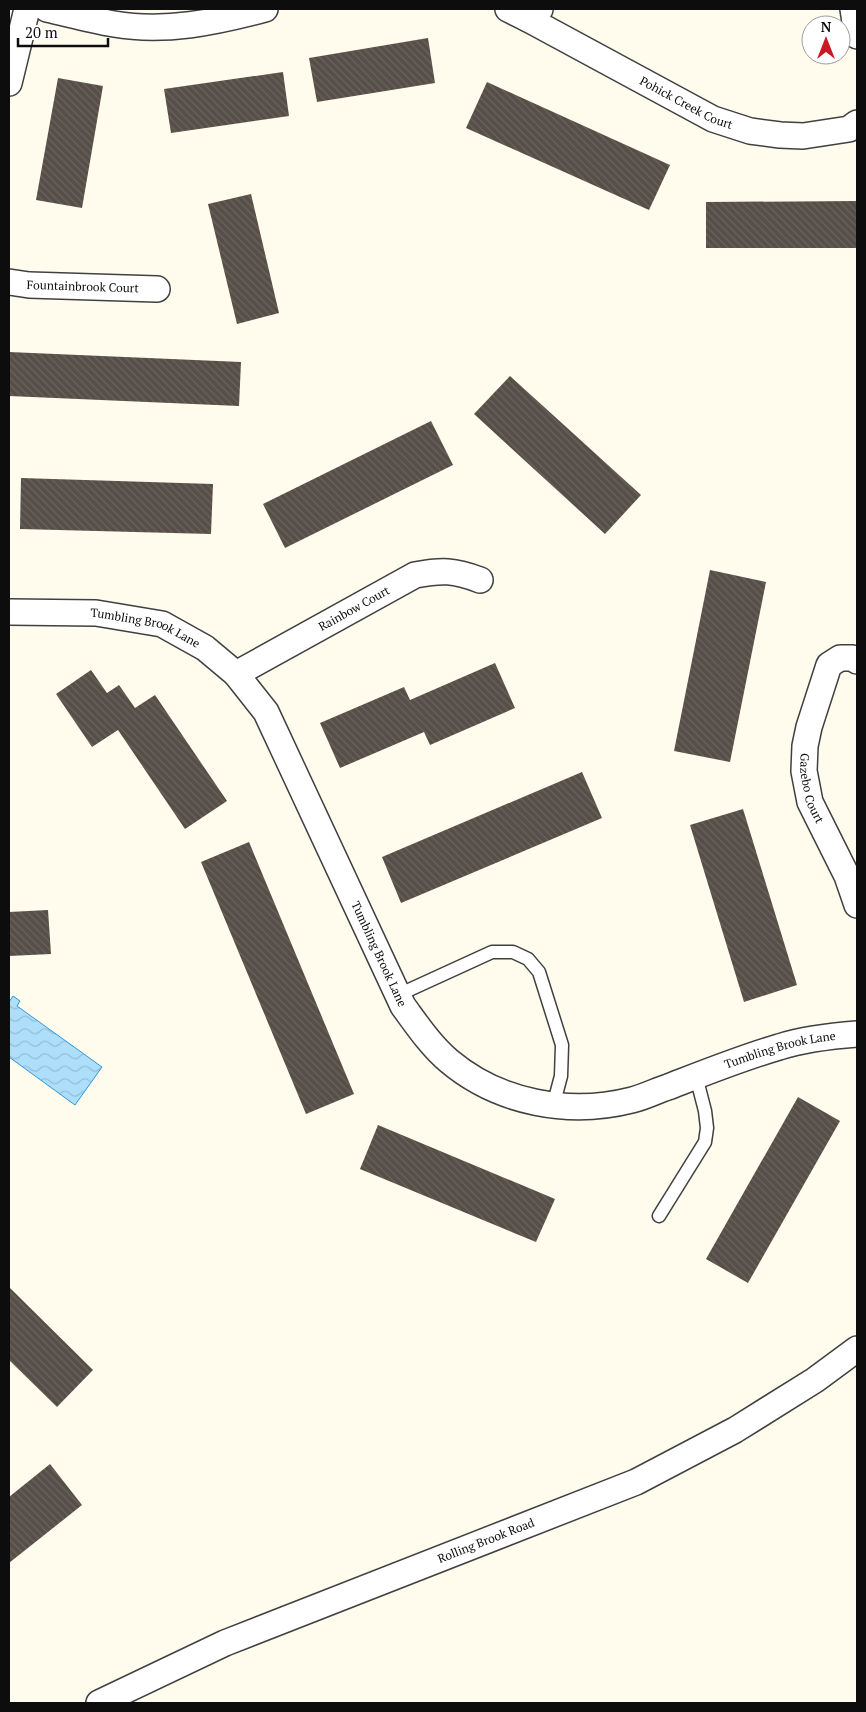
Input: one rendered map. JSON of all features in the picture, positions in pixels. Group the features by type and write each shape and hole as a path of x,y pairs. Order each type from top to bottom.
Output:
{"street":[{"path":"9,83 27,9"},
{"path":"47,9 115,24 152,27 198,24 265,9"},
{"path":"853,9 857,36"},
{"name":"Pohick Creek Court","path":"526,12 713,119 750,131 803,136 849,129 857,123"},
{"name":"Fountainbrook Court","path":"9,282 29,285 157,289"},
{"name":"Rainbow Court","path":"236,674 416,575 440,571 461,573 480,580"},
{"name":"Tumbling Brook Lane","path":"9,612 96,612 162,624 205,648 236,674 266,712 398,995 426,1038 448,1060 480,1083 516,1098 553,1106 594,1106 632,1100 779,1046 823,1036 857,1034"},
{"name":"Gazebo Court","path":"857,661 853,658 840,658 829,665 809,727 805,746 804,771 810,802 847,876 857,905"},
{"name":"Rolling Brook Road","path":"99,1703 225,1643 636,1482 735,1430 815,1380 857,1349"}],"lane":[{"path":"398,995 492,952 513,952 528,959 539,972 562,1046 561,1076 553,1106"},
{"path":"659,1216 705,1142 707,1128 705,1111 696,1076"}],"water":[{"path":"13,996 20,1001 17,1006 102,1067 75,1105 9,1057 9,1002"}],"building":[{"path":"428,38 435,83 317,102 309,58"},
{"path":"283,72 289,116 171,133 164,89"},
{"path":"58,78 103,86 82,208 36,200"},
{"path":"487,82 670,165 649,210 466,128"},
{"path":"251,194 279,313 237,324 208,204"},
{"path":"857,201 857,248 706,248 706,202"},
{"path":"9,352 241,362 239,406 9,396"},
{"path":"510,376 641,495 605,534 474,414"},
{"path":"431,421 453,465 285,548 263,504"},
{"path":"21,478 213,484 211,534 20,529"},
{"path":"710,570 766,582 730,762 674,751"},
{"path":"495,663 515,708 430,745 424,732 340,768 320,723 404,687 410,700"},
{"path":"91,670 107,693 119,685 135,708 155,695 227,801 185,829 118,730 92,747 56,694"},
{"path":"582,772 602,818 401,903 382,857"},
{"path":"743,809 797,985 744,1002 690,825"},
{"path":"249,842 354,1094 306,1114 201,862"},
{"path":"48,910 51,954 9,956 9,912"},
{"path":"798,1097 840,1121 748,1283 706,1259"},
{"path":"378,1125 555,1199 536,1242 360,1169"},
{"path":"9,1287 93,1370 57,1407 9,1360"},
{"path":"50,1464 82,1505 9,1563 9,1497"}]}
